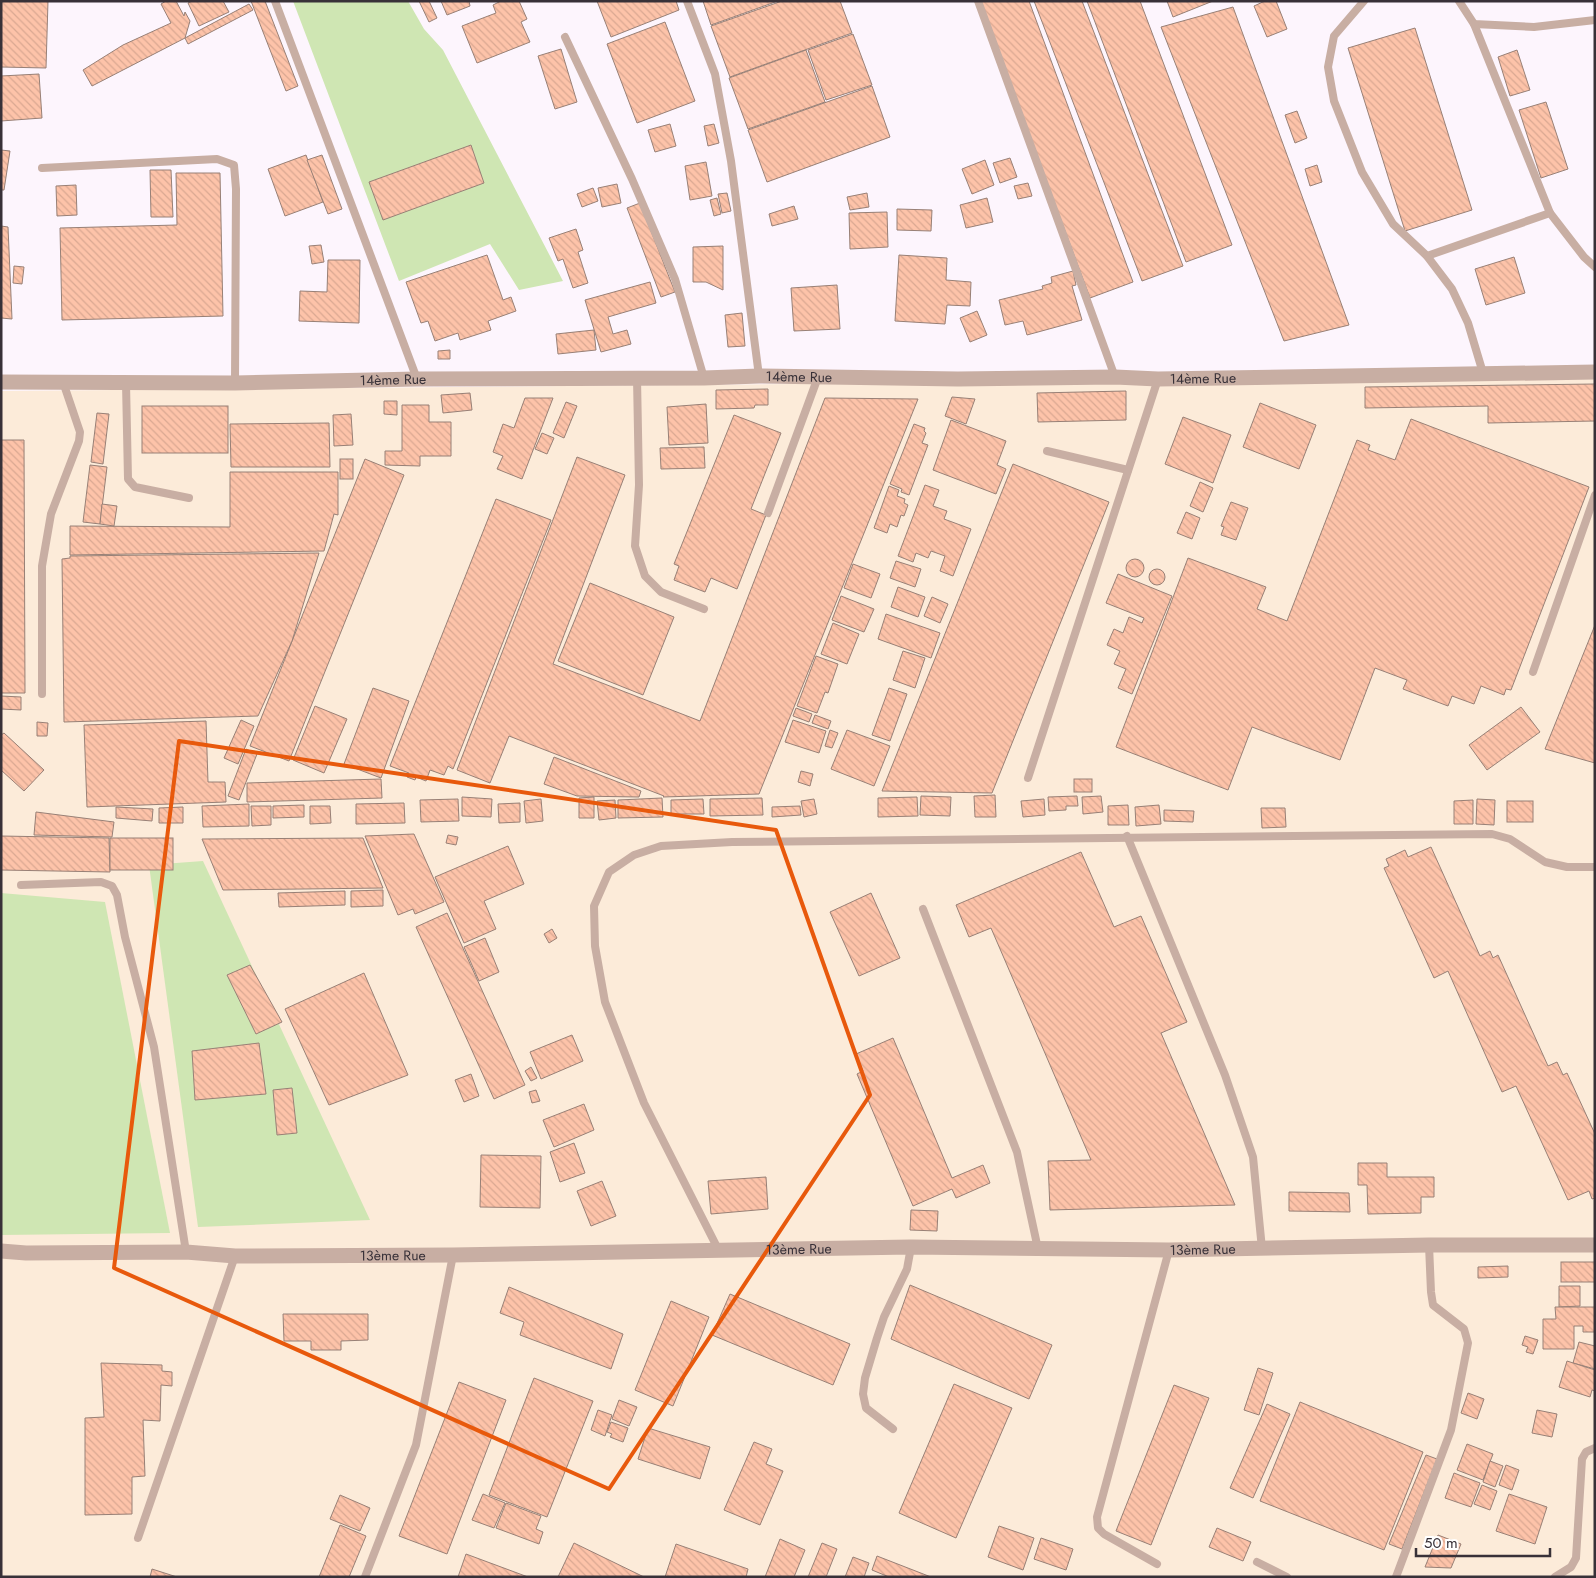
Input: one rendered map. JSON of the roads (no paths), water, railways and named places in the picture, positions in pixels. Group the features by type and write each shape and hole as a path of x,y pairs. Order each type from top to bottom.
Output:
{"street":[{"name":"14ème Rue","path":"1,382 235,383 417,378 704,378 759,376 958,379 1115,377 1158,379 1595,372"},
{"name":"13ème Rue","path":"1,1251 26,1253 186,1252 235,1256 453,1255 911,1247 1169,1250 1429,1245 1595,1245"}],"lane":[{"path":"275,1 417,378"},
{"path":"688,1 715,74 732,161 759,376"},
{"path":"978,1 1115,377"},
{"path":"1364,1 1334,36 1328,67 1334,101 1362,172 1393,224 1427,256 1452,289 1468,323 1483,373"},
{"path":"1459,1 1474,24 1550,213 1584,257 1595,266"},
{"path":"1474,24 1534,27 1595,20"},
{"path":"565,37 632,179 675,279 704,378"},
{"path":"42,168 217,159 234,165 236,188 235,383"},
{"path":"1427,256 1550,213"},
{"path":"768,513 818,377"},
{"path":"637,378 639,485 635,546 645,576 661,592 704,609"},
{"path":"1028,778 1158,379"},
{"path":"42,694 42,566 51,514 80,441 80,432 63,382"},
{"path":"126,383 128,479 135,487 189,498"},
{"path":"1047,451 1128,470"},
{"path":"1532,672 1595,495"},
{"path":"719,1251 644,1103 605,1002 595,946 594,906 609,872 634,855 661,846 732,842 1127,836 1492,834 1510,839 1545,862 1567,867 1595,867"},
{"path":"1127,836 1224,1076 1253,1157 1262,1249"},
{"path":"21,885 101,882 112,886 117,895 130,955 154,1047 186,1252"},
{"path":"923,909 1016,1152 1038,1249"},
{"path":"1396,1577 1452,1430 1468,1343 1464,1330 1433,1305 1429,1245"},
{"path":"893,1429 866,1408 863,1394 865,1378 884,1316 907,1270 911,1247"},
{"path":"1157,1564 1104,1534 1098,1528 1097,1518 1169,1250"},
{"path":"365,1577 416,1445 453,1255"},
{"path":"138,1538 235,1256"},
{"path":"1556,1577 1572,1567 1576,1558 1582,1459 1586,1452 1595,1448"},
{"path":"1257,1562 1287,1577"}]}
